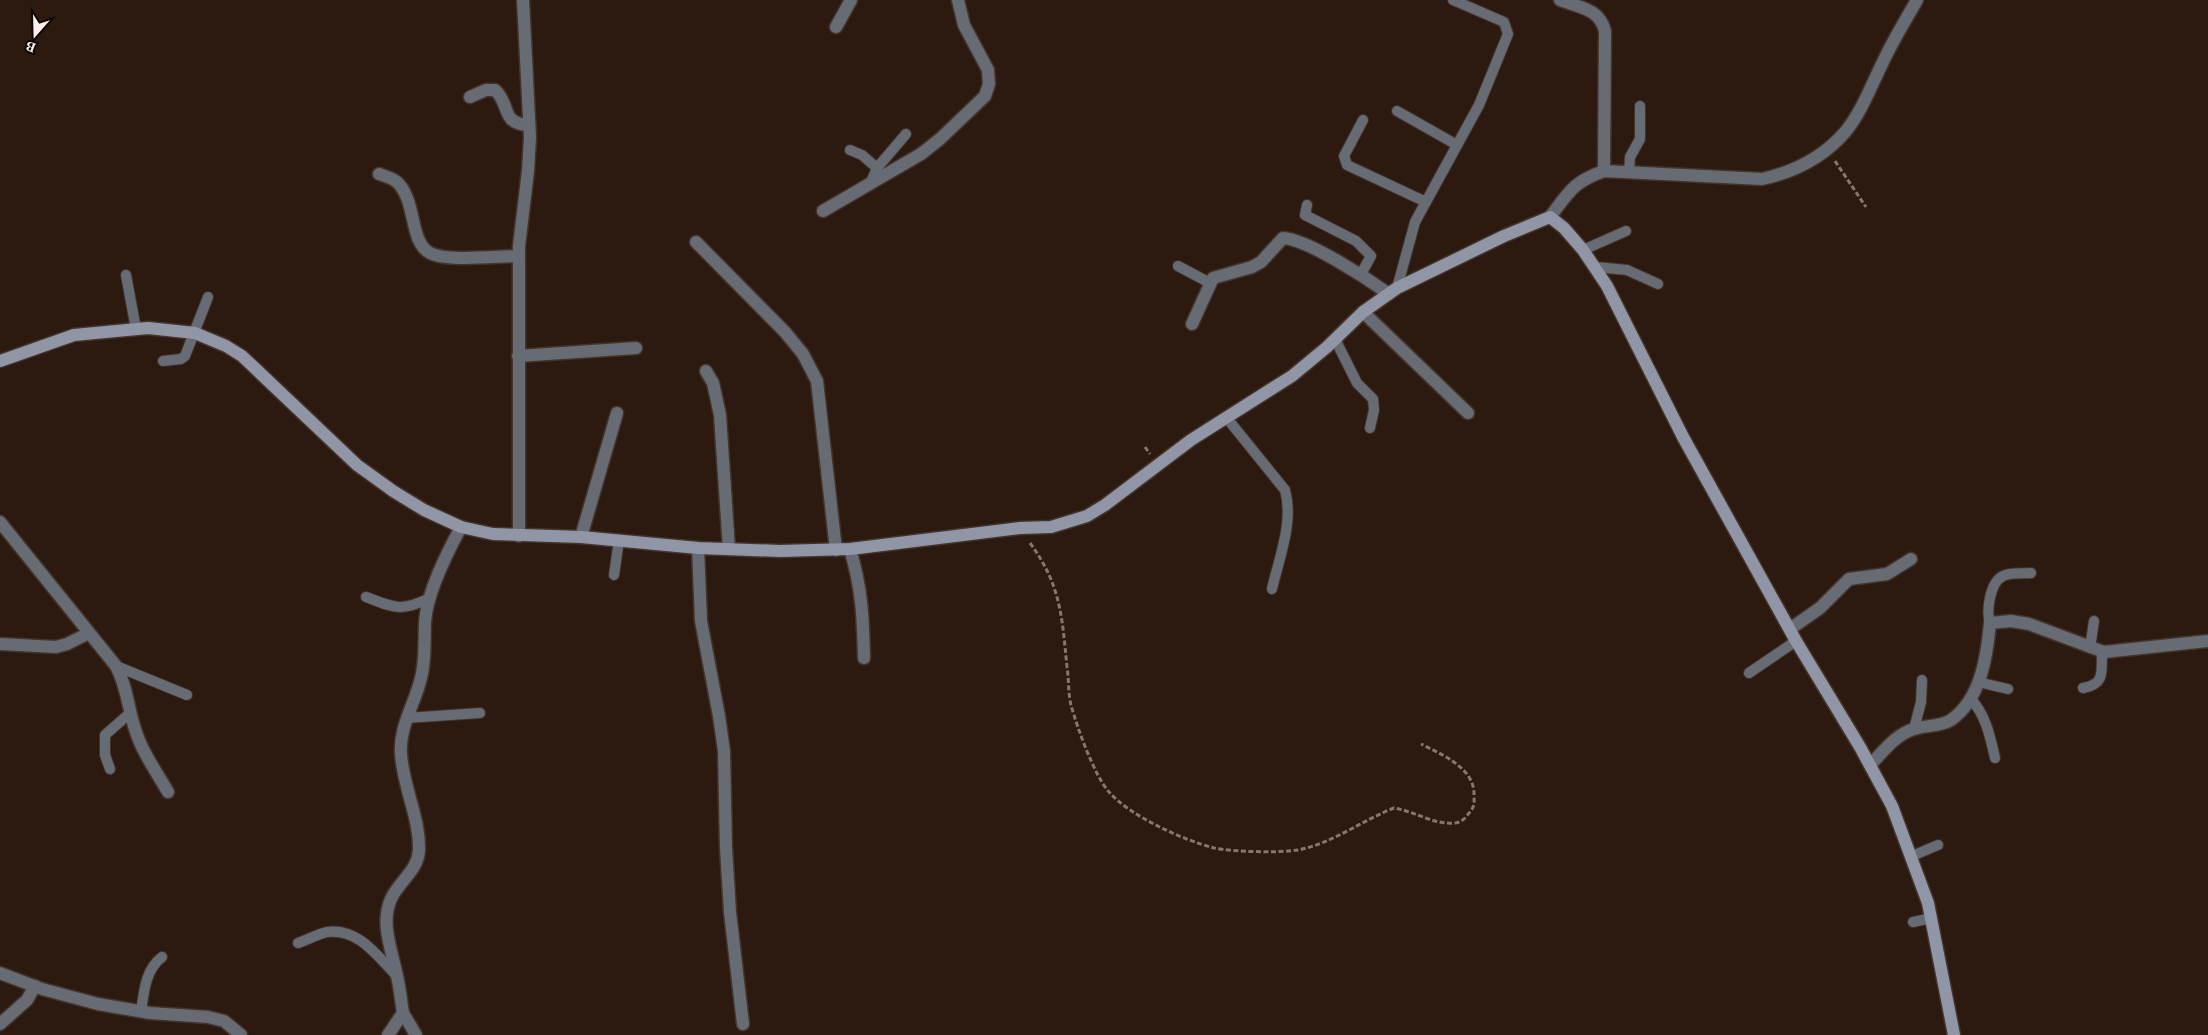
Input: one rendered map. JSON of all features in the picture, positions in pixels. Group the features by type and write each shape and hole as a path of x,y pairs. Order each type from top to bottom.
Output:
{"street":[{"path":"519,536 519,256 528,171 530,125 523,0"},
{"path":"836,28 851,0"},
{"path":"823,211 921,154 940,139 985,96 989,84 988,70 964,25 958,0"},
{"path":"1560,0 1596,14 1602,20 1605,31 1604,171"},
{"path":"0,361 74,335 136,329 163,329 195,333 226,346 242,356 357,465 393,491 424,510 461,527 493,534 581,537 698,548 836,550 1020,528 1051,527 1087,516 1105,505 1191,440 1292,376 1363,312 1393,291 1504,236 1550,217 1569,191 1584,178 1604,171 1762,180 1786,174 1804,164 1827,149 1846,131 1859,110 1916,0"},
{"path":"470,97 486,90 495,90 499,93 508,117 515,123 530,125"},
{"path":"379,174 395,180 403,189 410,205 420,246 431,254 448,258 519,256"},
{"path":"1550,217 1564,228 1596,267 1620,309 1683,437 1796,641 1870,765 1892,806 1912,856 1932,918 1954,1035"},
{"path":"1192,324 1215,276 1261,262 1283,238 1289,238 1307,246 1393,291"},
{"path":"696,242 785,332 803,354 817,381 836,550"},
{"path":"1363,312 1468,413"},
{"path":"518,356 636,348"},
{"path":"706,371 713,383 720,415 729,548"},
{"path":"581,537 617,413"},
{"path":"0,522 116,666 128,694 130,713 142,748 168,792"},
{"path":"416,1035 403,1013 397,976 388,940 386,915 391,899 418,860 419,849 416,826 400,753 402,731 420,683 424,664 425,622 430,598 461,527"},
{"path":"698,548 702,621 724,751 729,894 743,1024"},
{"path":"850,549 861,588 864,658"},
{"path":"1790,629 1820,608 1849,579 1887,574 1911,559"},
{"path":"1870,765 1899,736 1914,729 1950,721 1962,710 1978,682 1984,664 1990,623 2011,621 2029,624 2096,650 2208,641"},
{"path":"0,644 56,647 68,644 89,633"},
{"path":"0,973 35,986 98,1004 141,1012 208,1017 224,1021 241,1035"},
{"path":"0,1024 27,1000 35,986"},
{"path":"388,1035 403,1013"}],"lane":[{"path":"1393,291 1411,235 1426,202 1479,105 1508,34 1504,22 1453,0"},
{"path":"1629,173 1630,157 1640,139 1640,106"},
{"path":"1397,111 1457,145"},
{"path":"1363,120 1344,156 1347,165 1426,202"},
{"path":"872,182 877,168 906,134"},
{"path":"850,150 862,156 877,168"},
{"path":"1307,205 1305,215 1356,241 1371,256 1361,274"},
{"path":"1583,250 1626,231"},
{"path":"1178,266 1210,284"},
{"path":"1596,267 1627,270 1658,284"},
{"path":"126,275 136,329"},
{"path":"163,361 181,359 185,356 208,297"},
{"path":"1335,339 1357,384 1373,399 1374,410 1370,428"},
{"path":"1226,417 1285,490 1288,502 1288,519 1272,589"},
{"path":"614,575 619,540"},
{"path":"1990,623 1987,614 1989,600 1998,580 2003,576 2031,574"},
{"path":"366,597 402,608 430,598"},
{"path":"2084,688 2094,686 2100,680 2094,621"},
{"path":"1749,673 1796,641"},
{"path":"116,666 187,695"},
{"path":"1914,729 1921,702 1922,680"},
{"path":"1978,682 2008,689"},
{"path":"1970,698 1979,708 1984,718 1995,758"},
{"path":"110,770 104,755 105,735 130,713"},
{"path":"406,718 480,713"},
{"path":"1912,856 1938,845"},
{"path":"1914,922 1932,918"},
{"path":"298,943 326,932 342,932 354,935 397,976"},
{"path":"141,1012 145,985 150,971 162,957"}],"path":[{"path":"1827,149 1866,207"},
{"path":"1020,528 1038,554 1058,595 1071,704 1095,768 1107,790 1123,806 1155,824 1216,848 1296,850 1316,845 1394,808 1406,810 1442,823 1457,823 1466,818 1474,805 1474,788 1464,772 1451,759 1421,744"}]}
